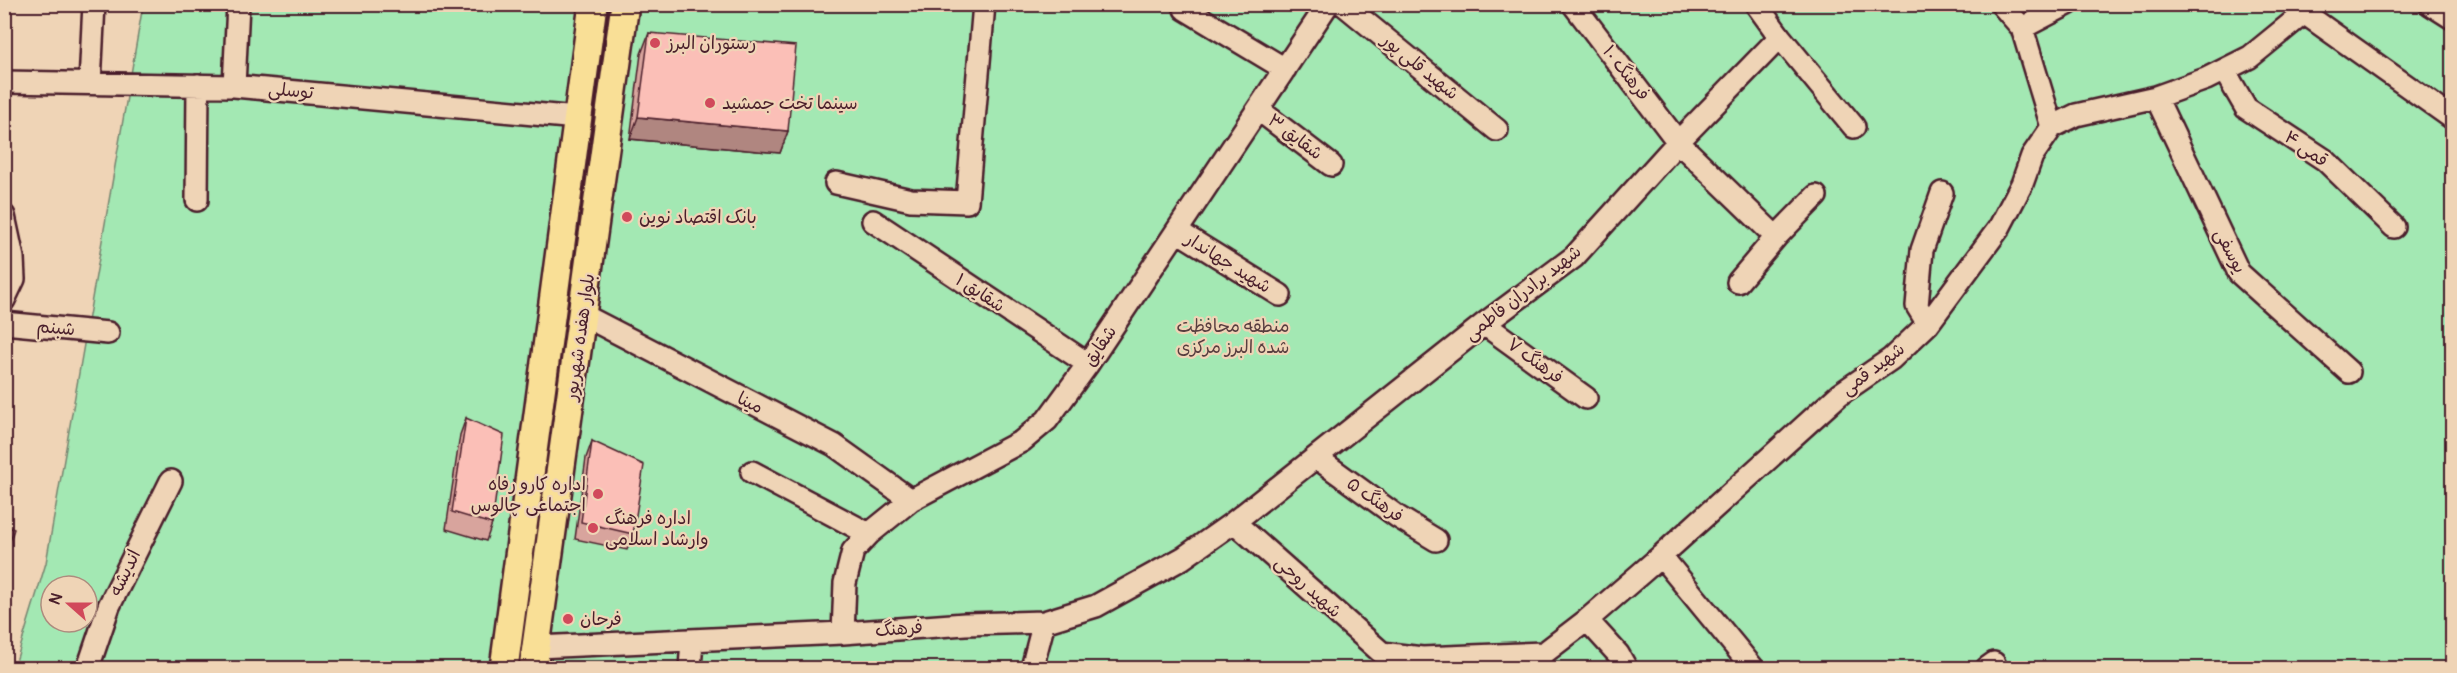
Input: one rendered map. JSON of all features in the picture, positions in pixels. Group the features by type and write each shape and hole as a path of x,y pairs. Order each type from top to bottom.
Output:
{"main road":[{"name":"بلوار هفده شهریور","path":"504,669 593,4"},
{"name":"بلوار هفده شهریور","path":"535,658 625,4"}],"street":[{"path":"90,83 94,4"},
{"path":"234,86 238,4"},
{"path":"836,183 911,200 967,202 984,4"},
{"name":"شقایق","path":"843,633 845,583 853,550 911,500 1022,441 1047,420 1088,364 1328,4"},
{"name":"شهید قلی پور","path":"1343,4 1497,130"},
{"name":"فرهنگ ۱۰","path":"1573,4 1678,141 1776,237"},
{"path":"1756,4 1854,127"},
{"path":"2001,4 2022,28 2052,127 2076,115 2156,97 2224,70 2250,57 2307,9 2452,118"},
{"path":"2022,28 2068,4"},
{"path":"2430,4 2452,18"},
{"path":"1185,9 1285,69"},
{"name":"شهید برادران فاطمی","path":"1234,522 1484,324 1574,257 1678,141 1780,37"},
{"name":"قمی ۴","path":"2224,70 2246,108 2325,160 2394,227"},
{"name":"توسلی","path":"4,82 234,86 577,118"},
{"path":"197,200 198,85"},
{"name":"یوسفی","path":"2156,97 2239,273 2349,372"},
{"name":"شقایق ۳","path":"1259,110 1331,165"},
{"name":"شهید قمی","path":"1382,653 1417,663 1548,661 1587,620 1840,394 1891,359 1928,324 2000,228 2022,184 2032,156 2052,127"},
{"path":"1928,324 1917,306 1922,250 1942,193"},
{"path":"1738,282 1776,237 1816,196"},
{"path":"4,216 13,258 14,279 4,300"},
{"name":"شقایق ۱","path":"873,221 1088,364"},
{"name":"شهید جهاندار","path":"1177,231 1280,295"},
{"name":"مینا","path":"583,315 834,445 911,500"},
{"name":"شبنم","path":"4,323 108,333"},
{"name":"فرهنگ ۷","path":"1484,324 1586,398"},
{"name":"فرهنگ ۵","path":"1317,458 1398,517 1436,540"},
{"path":"752,472 869,534"},
{"name":"اندیشه","path":"88,669 109,606 171,481"},
{"name":"فرهنگ","path":"535,658 692,641 965,624 1044,622 1096,606 1183,558 1234,522"},
{"name":"شهید روحی","path":"1234,522 1382,653"},
{"path":"1661,556 1753,669"},
{"path":"1587,620 1618,654 1626,669"},
{"path":"1032,669 1044,622"},
{"path":"690,669 692,641"}],"green space":[{"name":"منطقه محافظت شده البرز مرکزی","path":"143,5 2452,5 2452,668 14,668 39,586 39,634 99,634 99,574 43,574"}],"building":[{"name":"سینما تخت جمشید","path":"649,33 796,46 788,131 638,117"},
{"path":"466,418 504,435 492,524 452,512"},
{"path":"592,441 644,465 633,534 581,522"},
{"path":"4,526 14,529 4,559"}],"place":[{"name":"رستوران البرز","path":"655,43"},
{"name":"سینما تخت جمشید","path":"710,103"},
{"name":"بانک اقتصاد نوین","path":"627,217"},
{"name":"اداره کارو رفاه اجتماعی چالوس","path":"598,494"},
{"name":"اداره فرهنگ وارشاد اسلامی","path":"593,528"},
{"name":"فرحان","path":"568,619"}]}
